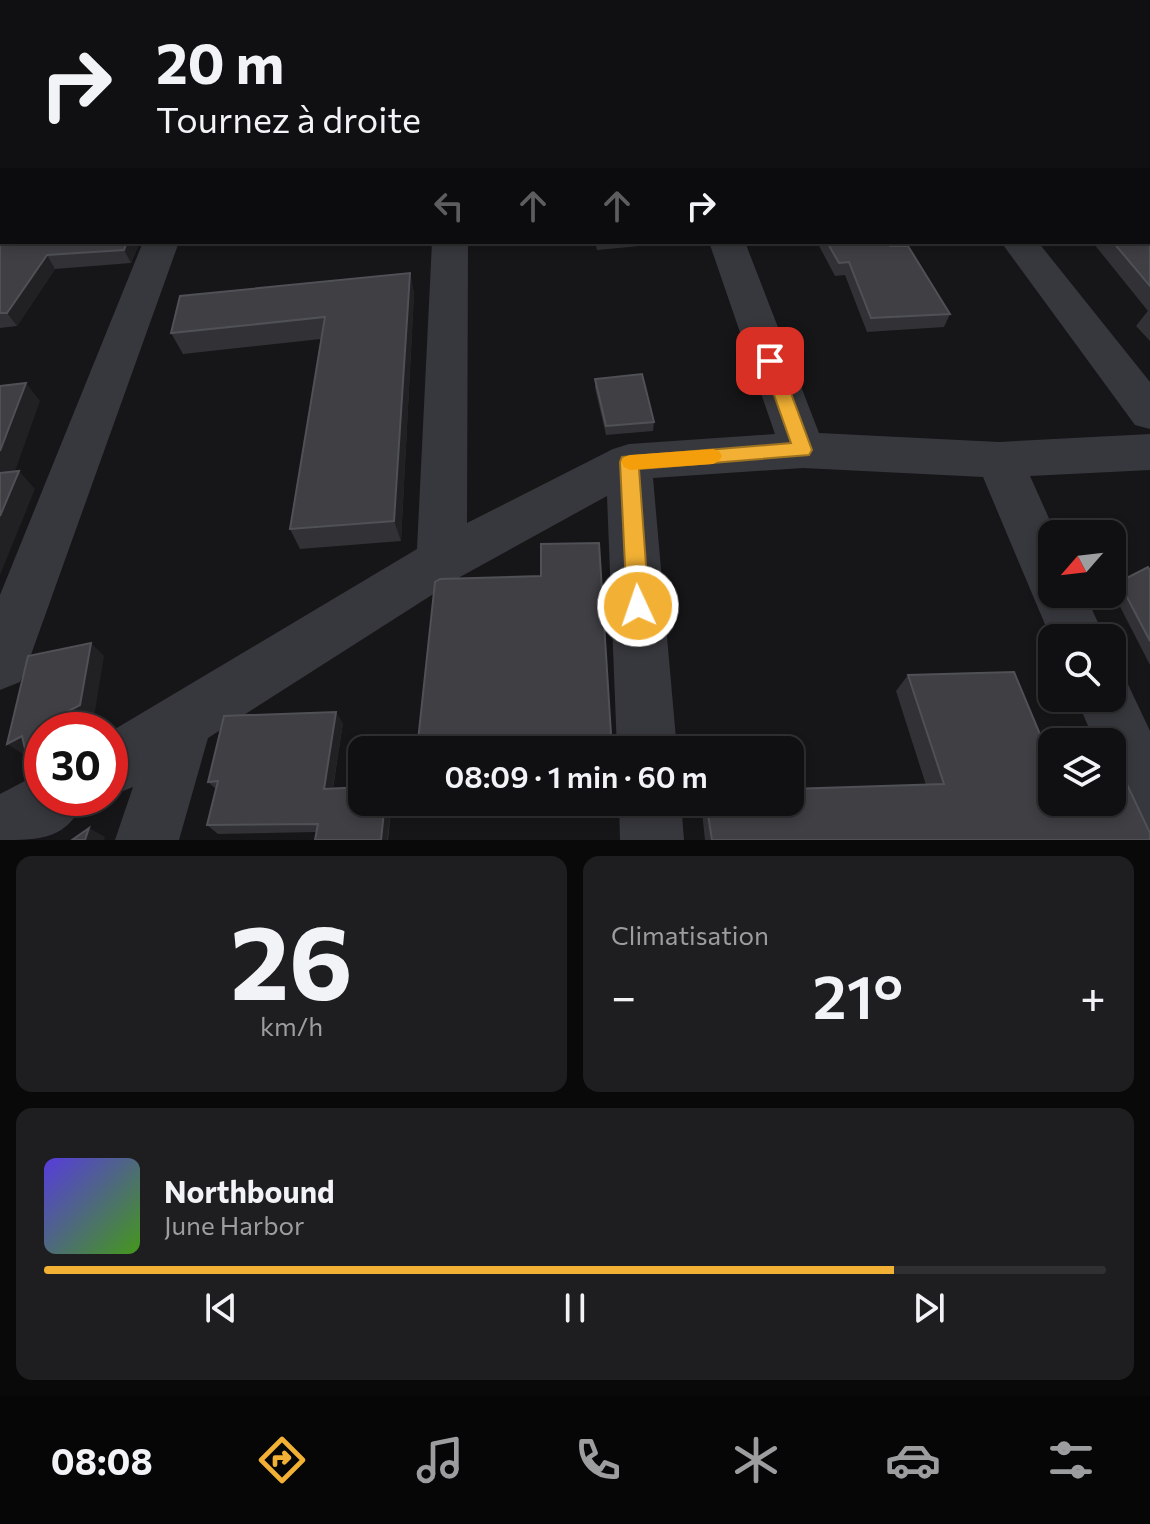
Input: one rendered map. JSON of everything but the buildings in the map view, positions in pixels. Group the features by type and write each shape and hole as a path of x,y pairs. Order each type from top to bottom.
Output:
{"street":[{"path":"0,663 160,244"},
{"path":"442,561 450,244"},
{"path":"728,244 803,450"},
{"path":"1021,244 1150,413"},
{"path":"128,755 442,561 629,462 803,450 999,460 1150,452"},
{"path":"999,460 1038,548"},
{"path":"629,462 646,736"},
{"path":"1111,712 1150,800"},
{"path":"147,840 183,723"},
{"path":"0,829 24,815"},
{"path":"651,816 652,840"}],"slow traffic":[{"path":"630,462 713,456"}],"route":[{"path":"638,606 629,462 803,450 770,361"}]}
